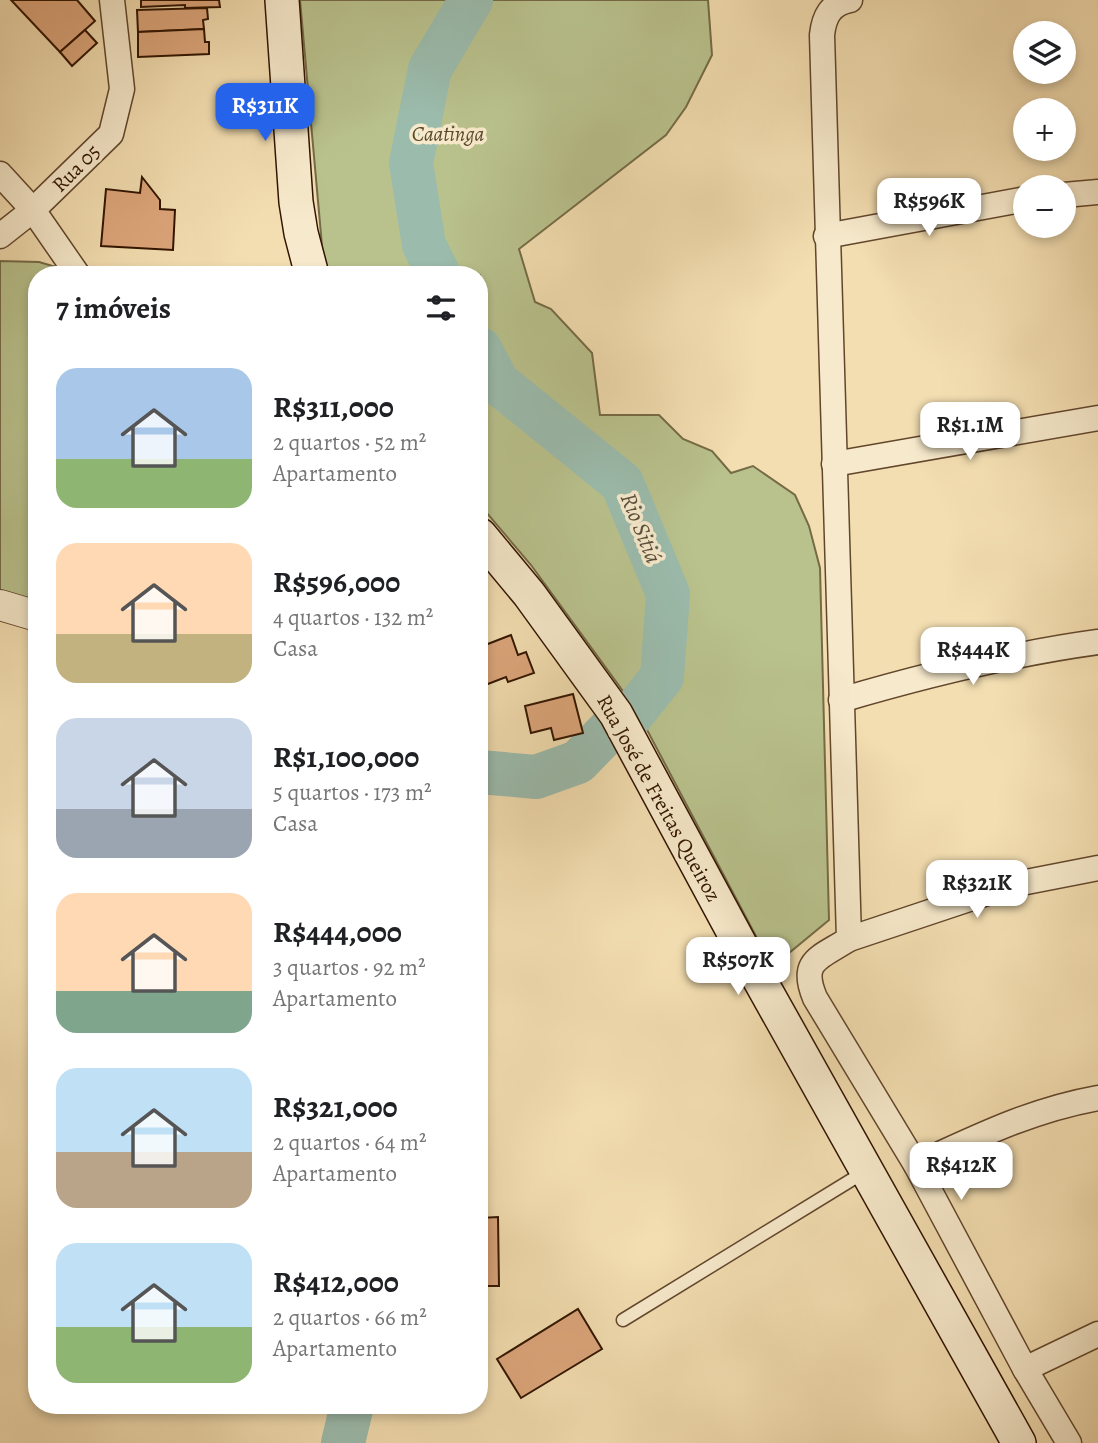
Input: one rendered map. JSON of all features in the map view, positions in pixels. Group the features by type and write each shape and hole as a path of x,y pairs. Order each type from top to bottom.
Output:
{"main road":[{"path":"282,0 296,202 310,266"},
{"name":"Rua José de Freitas Queiroz","path":"488,545 529,594 616,714 866,1171 1019,1443"},
{"path":"488,576 529,594"}],"street":[{"name":"Rua 05","path":"0,236 33,210 111,134 122,89 112,0"},
{"path":"849,939 822,35 824,21 831,9 839,2 850,0"},
{"path":"0,174 33,210 72,266"},
{"path":"1076,194 1098,192"},
{"path":"827,236 1013,201"},
{"path":"834,464 1098,418"},
{"path":"0,605 28,613"},
{"path":"841,700 947,669 1045,649 1098,642"},
{"path":"1069,1443 1025,1369 916,1165 815,999 808,983 808,972 813,964 849,939 1011,885 1098,868"},
{"path":"916,1165 1009,1122 1066,1103 1098,1098"},
{"path":"1025,1369 1098,1334"}],"lane":[{"path":"623,1320 866,1171"}],"green space":[{"name":"Caatinga","path":"300,0 708,0 712,55 686,107 666,135 519,249 535,302 551,309 592,353 600,415 659,415 683,439 712,451 731,473 753,466 795,495 809,526 820,568 829,920 783,958 767,957 636,709 531,565 488,514 488,266 326,266 323,257"},
{"path":"0,261 39,262 53,266 28,266 28,608 0,598"}],"building":[{"path":"11,0 77,0 95,21 60,52"},
{"path":"141,0 219,0 220,7 141,7"},
{"path":"207,8 208,19 203,20 204,29 138,32 137,10"},
{"path":"204,29 205,42 209,42 209,54 138,57 138,32"},
{"path":"85,30 97,43 72,66 60,52"},
{"path":"142,177 160,200 160,209 175,210 173,250 101,246 106,189 140,193"},
{"path":"511,635 518,655 526,652 534,673 508,682 506,677 488,684 488,644"},
{"path":"573,694 583,733 554,740 551,728 531,733 525,706"},
{"path":"498,1217 499,1286 488,1286 488,1218"},
{"path":"578,1309 602,1349 521,1398 497,1359"}],"waterway":[{"name":"Rio Sitiá","path":"434,266 424,245 411,163 430,69 471,0"},
{"name":"Rio Sitiá","path":"488,364 498,383 622,483 668,594 662,677 630,717"},
{"name":"Rio Sitiá","path":"488,773 536,777 578,762 609,730"},
{"name":"Rio Sitiá","path":"343,1443 350,1414"}]}
